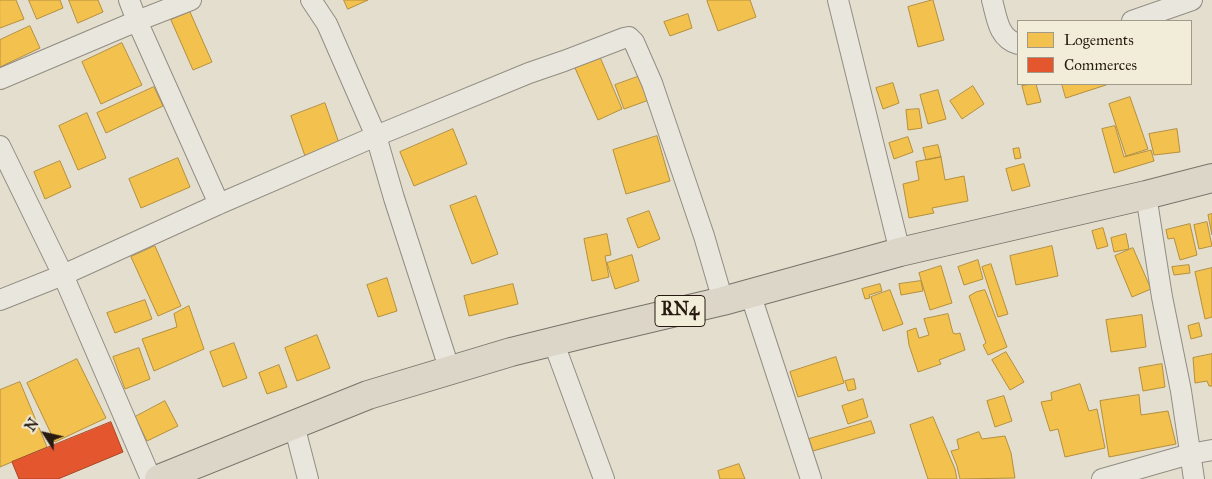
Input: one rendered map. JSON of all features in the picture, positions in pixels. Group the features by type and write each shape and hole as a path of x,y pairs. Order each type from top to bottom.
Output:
{"highway":[{"name":"RN4","path":"159,479 368,395 511,352 723,301 900,252 1212,178"}],"street":[{"path":"128,0 219,204"},
{"path":"0,79 191,0"},
{"path":"310,0 327,24 376,136 450,371"},
{"path":"838,0 900,252"},
{"path":"992,0 1000,31 1007,38 1017,43"},
{"path":"1135,20 1192,0"},
{"path":"0,300 63,275 219,204 376,136 529,73 629,37 634,42 652,83 704,236 723,301"},
{"path":"0,146 63,275 151,479"},
{"path":"1146,195 1162,297 1181,391 1194,479"},
{"path":"750,293 811,479"},
{"path":"553,341 604,479"},
{"path":"294,425 308,479"},
{"path":"1102,479 1190,454 1212,450"}],"building: Logements":[{"path":"0,0 16,0 24,19 0,28"},
{"path":"29,0 60,0 63,8 37,19"},
{"path":"69,0 98,0 103,12 78,23"},
{"path":"344,0 368,0 348,9"},
{"path":"750,0 756,17 718,31 707,1"},
{"path":"933,0 944,40 918,47 908,7"},
{"path":"190,12 212,62 193,70 171,20"},
{"path":"688,14 692,28 670,36 664,22"},
{"path":"30,26 40,48 0,67 0,40"},
{"path":"122,43 142,85 101,104 82,62"},
{"path":"600,57 622,109 598,120 575,68"},
{"path":"640,76 649,100 624,109 615,85"},
{"path":"893,83 899,103 883,109 876,88"},
{"path":"1036,85 1041,102 1027,105 1022,86"},
{"path":"1062,85 1106,85 1066,98"},
{"path":"973,86 984,104 962,119 950,101"},
{"path":"154,87 163,106 106,133 97,113"},
{"path":"938,90 946,119 928,124 920,95"},
{"path":"1130,97 1148,149 1126,156 1109,104"},
{"path":"325,103 339,143 305,156 291,116"},
{"path":"919,109 922,128 908,130 906,110"},
{"path":"87,113 106,158 78,170 59,126"},
{"path":"1115,126 1124,157 1151,150 1154,161 1114,173 1102,129"},
{"path":"453,129 467,164 414,186 400,152"},
{"path":"1177,129 1180,152 1154,155 1149,134"},
{"path":"657,136 670,181 626,194 613,150"},
{"path":"908,137 913,152 894,159 889,143"},
{"path":"938,145 941,157 926,160 923,148"},
{"path":"1019,148 1021,158 1015,159 1013,149"},
{"path":"941,157 945,180 964,176 968,201 932,208 934,213 909,218 903,184 919,180 916,162"},
{"path":"178,158 190,187 141,208 129,179"},
{"path":"60,161 71,187 45,199 34,172"},
{"path":"1024,164 1030,186 1012,191 1006,169"},
{"path":"476,196 498,254 472,264 450,206"},
{"path":"649,211 660,239 638,248 627,219"},
{"path":"1212,214 1212,235 1208,215"},
{"path":"1207,222 1212,246 1199,249 1194,225"},
{"path":"1190,224 1197,255 1180,260 1174,238 1168,239 1166,230"},
{"path":"1103,228 1108,246 1097,249 1092,231"},
{"path":"607,234 611,255 605,256 609,277 592,281 584,239"},
{"path":"1126,234 1129,249 1114,252 1111,238"},
{"path":"155,246 181,306 158,316 131,257"},
{"path":"1052,246 1058,276 1016,285 1010,256"},
{"path":"1133,248 1151,289 1132,297 1115,256"},
{"path":"632,255 639,281 615,289 607,263"},
{"path":"978,260 983,279 964,285 958,267"},
{"path":"991,264 1008,314 998,317 982,267"},
{"path":"1189,265 1190,273 1174,275 1172,267"},
{"path":"941,266 952,303 930,310 919,273"},
{"path":"1212,268 1212,317 1205,319 1195,272"},
{"path":"387,278 397,311 378,317 367,285"},
{"path":"921,281 923,291 901,295 899,284"},
{"path":"513,284 518,304 469,316 464,296"},
{"path":"880,284 882,291 869,295 870,298 865,299 862,289"},
{"path":"890,290 903,324 883,331 871,297"},
{"path":"985,290 1007,347 988,355 983,345 986,343 969,296"},
{"path":"145,300 152,319 115,333 107,313"},
{"path":"189,306 204,349 154,371 142,339 177,327 174,314"},
{"path":"948,314 953,333 960,333 965,350 939,360 941,364 918,372 909,345 907,331 916,328 919,338 929,335 924,319"},
{"path":"1142,315 1146,347 1111,352 1106,320"},
{"path":"1199,323 1202,336 1191,339 1188,326"},
{"path":"317,335 330,368 297,381 285,348"},
{"path":"234,343 247,378 223,387 210,352"},
{"path":"139,348 150,379 125,389 113,357"},
{"path":"1006,352 1024,382 1010,390 992,360"},
{"path":"1212,354 1212,386 1209,386 1207,381 1195,383 1193,358"},
{"path":"836,357 844,383 798,397 790,372"},
{"path":"77,359 106,418 55,442 27,383"},
{"path":"1162,364 1165,387 1143,391 1139,368"},
{"path":"279,365 287,387 267,394 259,373"},
{"path":"854,379 856,389 848,391 845,381"},
{"path":"20,382 47,447 0,467 0,390"},
{"path":"1080,384 1089,411 1097,409 1105,448 1065,457 1058,429 1050,431 1041,402 1052,400 1051,393"},
{"path":"1139,395 1141,415 1168,411 1176,444 1109,457 1100,401"},
{"path":"1004,396 1012,421 995,427 987,401"},
{"path":"863,399 868,417 848,424 842,406"},
{"path":"165,401 178,426 147,441 135,417"},
{"path":"933,417 955,469 957,479 928,479 910,425"},
{"path":"871,421 875,433 813,451 809,439"},
{"path":"979,432 982,439 1005,436 1011,453 1015,478 960,479 951,451 959,449 957,440"},
{"path":"739,464 745,479 720,479 718,471"}],"building: Commerces":[{"path":"111,422 123,452 58,479 19,479 12,462"}]}
